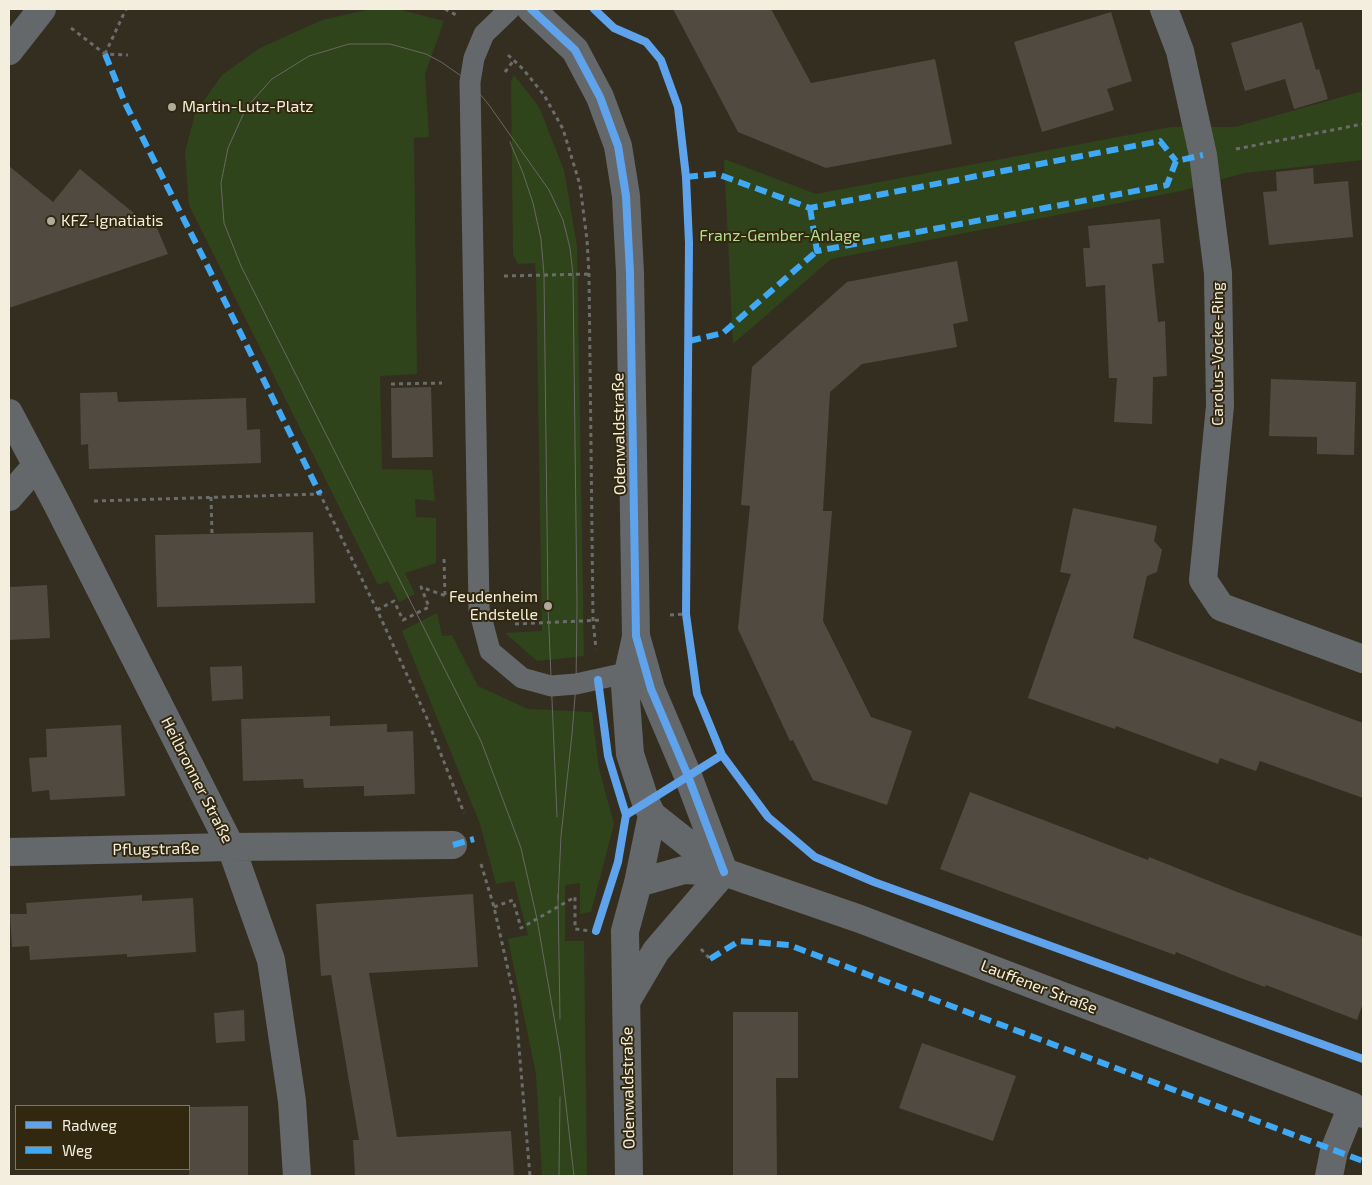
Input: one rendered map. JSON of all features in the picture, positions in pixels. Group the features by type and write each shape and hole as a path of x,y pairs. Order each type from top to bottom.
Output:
{"street":[{"path":"9,51 42,9"},
{"name":"Odenwaldstraße","path":"531,9 575,50 600,96 618,146 626,196 630,273 636,636 651,689 688,776 724,872"},
{"name":"Carolus-Vocke-Ring","path":"1164,9 1180,51 1203,155 1218,273 1220,406 1203,580 1221,607 1363,659"},
{"name":"Heilbronner Straße","path":"9,413 231,847 271,960 292,1101 297,1176"},
{"path":"9,497 36,466"},
{"name":"Odenwaldstraße","path":"636,636 626,673 625,686 630,754 646,803 652,815 724,872"},
{"name":"Odenwaldstraße","path":"629,1176 625,931 638,883 652,815"},
{"name":"Pflugstraße","path":"9,852 453,845"},
{"path":"638,883 684,870 724,872"},
{"path":"627,1000 656,952 724,872"},
{"name":"Lauffener Straße","path":"724,872 860,919 1359,1109"},
{"path":"1329,1176 1334,1151 1359,1109"}],"lane":[{"path":"510,9 484,34 474,58 470,82 479,609 490,651 522,678 551,686 576,684 626,673"}],"path":[{"path":"105,54 126,9"},
{"path":"69,26 105,54 128,55"},
{"path":"523,69 544,95 563,129 580,185 588,240 593,620 598,680"},
{"path":"1203,155 1363,124"},
{"path":"473,276 630,273"},
{"path":"390,384 442,383"},
{"path":"56,502 320,494"},
{"path":"211,497 212,534"},
{"path":"494,907 514,900 521,928 575,897 575,929 596,931 598,922"}],"green space":[{"path":"371,9 397,9 444,21 425,74 429,137 414,138 417,374 380,376 382,469 432,470 435,501 415,499 416,517 436,518 436,563 405,573 415,594 399,602 388,581 378,585 189,205 185,153 195,113 222,75 260,48 322,20"},
{"path":"514,75 539,107 564,170 577,246 584,656 537,661 505,633 542,631 536,276 535,263 518,264 513,255 511,81"},
{"name":"Franz-Gember-Anlage","path":"1363,91 1363,160 1244,173 1181,191 831,259 733,344 724,159 816,194 1171,127 1235,127"},
{"path":"437,613 442,636 452,635 478,686 528,709 592,712 599,769 614,824 591,912 580,914 580,883 565,885 565,941 584,941 587,1176 542,1176 536,1074 508,939 528,935 514,881 496,884 480,824 402,631"}],"building":[{"path":"673,9 771,9 811,83 935,59 952,144 826,168 738,132"},
{"path":"1111,12 1132,81 1107,89 1114,110 1042,132 1014,42"},
{"path":"1302,22 1316,70 1319,69 1328,99 1294,109 1285,79 1245,91 1231,43"},
{"path":"9,166 53,202 80,169 147,224 154,221 168,254 9,308"},
{"path":"1313,168 1314,184 1348,181 1353,237 1269,245 1263,192 1277,191 1276,172"},
{"path":"1160,219 1164,263 1152,264 1158,322 1165,321 1167,376 1153,377 1152,424 1114,422 1117,378 1109,378 1105,285 1086,287 1083,248 1090,248 1088,226"},
{"path":"957,261 968,321 953,324 957,347 862,364 830,392 823,511 832,511 823,621 871,717 912,731 887,805 813,780 793,740 790,741 738,629 750,506 741,505 752,367 847,282"},
{"path":"1271,379 1356,382 1354,455 1317,454 1317,437 1269,436"},
{"path":"431,387 433,457 392,458 391,388"},
{"path":"117,392 118,402 246,398 247,430 260,429 261,463 89,469 88,444 81,445 80,393"},
{"path":"1073,508 1157,526 1154,541 1162,550 1157,572 1147,576 1133,638 1363,723 1363,798 1260,761 1256,771 1220,758 1218,764 1116,726 1115,729 1028,698 1071,574 1060,572"},
{"path":"313,532 315,603 157,607 155,535"},
{"path":"47,585 50,638 9,640 9,587"},
{"path":"242,666 243,699 212,701 210,667"},
{"path":"330,716 330,726 387,724 387,732 413,731 415,794 364,796 364,786 304,788 303,779 243,781 241,719"},
{"path":"121,725 125,796 50,800 49,790 32,792 29,758 47,757 46,729"},
{"path":"970,792 1148,860 1149,857 1237,892 1363,937 1363,1003 1357,1020 1266,985 1265,987 1238,977 1176,952 1175,955 940,869"},
{"path":"473,894 478,967 369,973 397,1137 511,1131 514,1176 355,1176 353,1140 359,1140 331,975 321,976 316,904"},
{"path":"142,895 142,901 193,898 196,952 127,957 127,954 30,960 29,946 12,947 10,914 27,914 26,903"},
{"path":"244,1010 245,1041 216,1043 214,1013"},
{"path":"733,1012 798,1012 798,1078 776,1078 777,1176 733,1176"},
{"path":"922,1043 1016,1076 993,1141 899,1108"},
{"path":"248,1106 248,1176 189,1176 190,1107"}],"tram line":[{"path":"558,900 561,836 576,684 577,606 573,275 570,248 563,220 549,190 489,105 470,82 426,54 390,44 349,44 309,56 272,79 246,108 228,148 221,183 224,223 241,266 481,741 521,848 537,919 560,1052 574,1176"},
{"path":"510,142 533,203 541,239 544,275 548,606 557,817"},
{"path":"558,894 560,1019"},
{"path":"559,1176 560,1097"}],"marked path":[{"path":"105,54 125,103 320,494"},
{"path":"686,177 717,174 810,208 1160,141 1176,161"},
{"path":"810,208 817,251 1167,185 1176,161 1203,155"},
{"path":"689,341 723,333 817,251"},
{"path":"453,845 474,839"},
{"path":"710,959 739,941 789,945 1363,1161"}],"cycle path":[{"path":"531,9 575,50 600,97 618,146 626,196 630,273 636,636 651,689 688,776 724,872"},
{"path":"594,9 614,28 646,42 661,60 678,107 686,177 689,243 686,614 697,694 722,755 768,817 815,857 874,882 1363,1059"},
{"path":"596,931 618,862 626,815 608,756 598,680"},
{"path":"626,815 722,755"}],"place":[{"name":"Martin-Lutz-Platz","path":"172,107"},
{"name":"KFZ-Ignatiatis","path":"51,221"},
{"name":"Feudenheim Endstelle","path":"548,606"}]}
